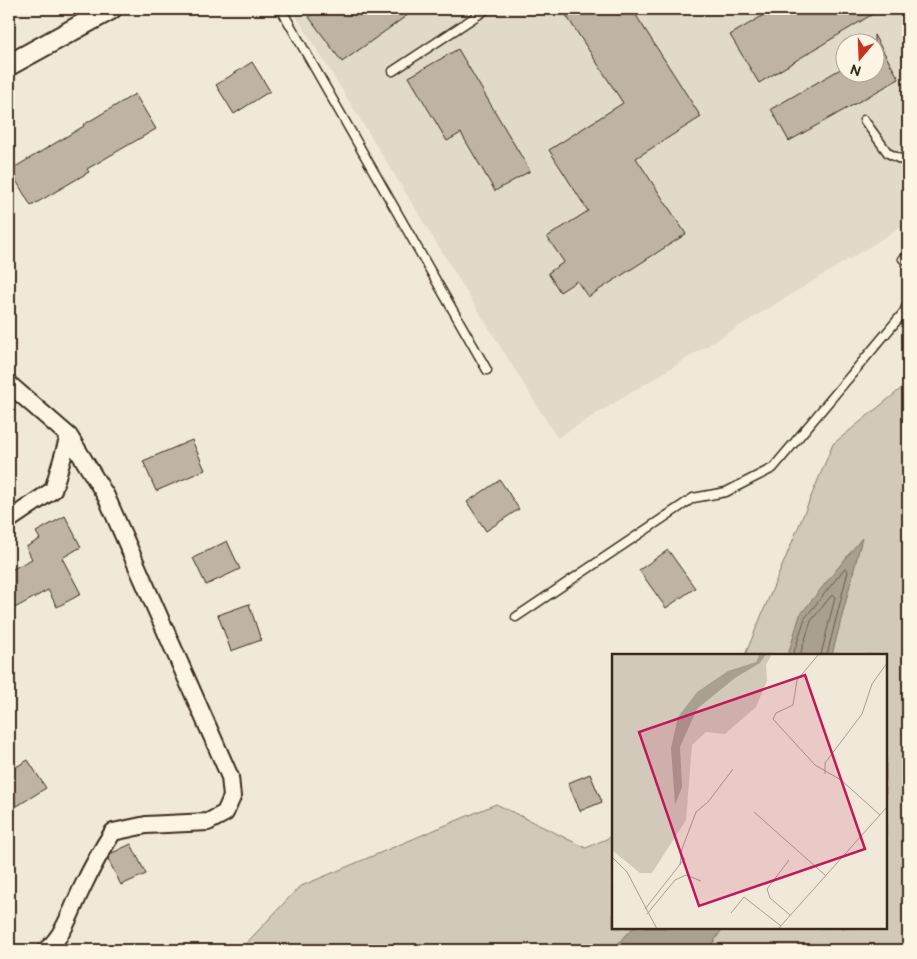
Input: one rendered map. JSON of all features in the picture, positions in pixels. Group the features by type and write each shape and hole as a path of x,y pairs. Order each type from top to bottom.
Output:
{"street":[{"path":"9,65 111,9"},
{"path":"9,384 69,436 106,496 230,777 232,797 225,813 208,822 146,825 114,832 104,846 83,885 64,929 46,950"},
{"path":"9,520 53,490 69,436"}],"lane":[{"path":"281,9 487,370"},
{"path":"393,71 487,9"},
{"path":"864,120 888,153 908,163"},
{"path":"516,617 694,498 726,492 774,468 904,312 908,303"}],"shaded area":[{"path":"292,9 908,9 908,223 557,438"},
{"path":"908,383 908,950 240,950 299,887 496,804 586,848 612,836 612,929 887,929 887,654 745,654 833,444"}],"water":[{"path":"862,538 832,654 788,654 800,615"},
{"path":"632,929 722,929 708,950 612,950"}],"building":[{"path":"320,9 416,9 342,62 309,17"},
{"path":"562,9 632,9 701,117 636,158 686,234 588,297 577,281 560,292 548,273 564,262 547,237 588,211 549,150 623,103"},
{"path":"774,9 881,9 843,32 834,32 834,38 759,83 730,35"},
{"path":"458,49 530,171 495,191 461,133 447,141 409,77"},
{"path":"884,53 899,79 789,141 771,109 834,73 834,82 884,82"},
{"path":"252,62 270,91 234,114 216,85"},
{"path":"135,94 156,129 87,169 89,172 31,206 10,170"},
{"path":"192,440 205,470 156,491 143,461"},
{"path":"500,480 519,509 486,531 467,502"},
{"path":"65,516 81,547 62,558 81,594 57,607 48,590 9,611 9,571 32,559 26,547 40,539 36,532"},
{"path":"227,541 240,569 206,585 193,558"},
{"path":"668,550 695,588 666,608 639,570"},
{"path":"249,604 261,640 231,651 218,615"},
{"path":"28,760 46,788 14,808 9,800 9,771"},
{"path":"590,774 602,802 580,811 568,783"},
{"path":"131,844 146,874 121,885 108,859 112,853"}]}
